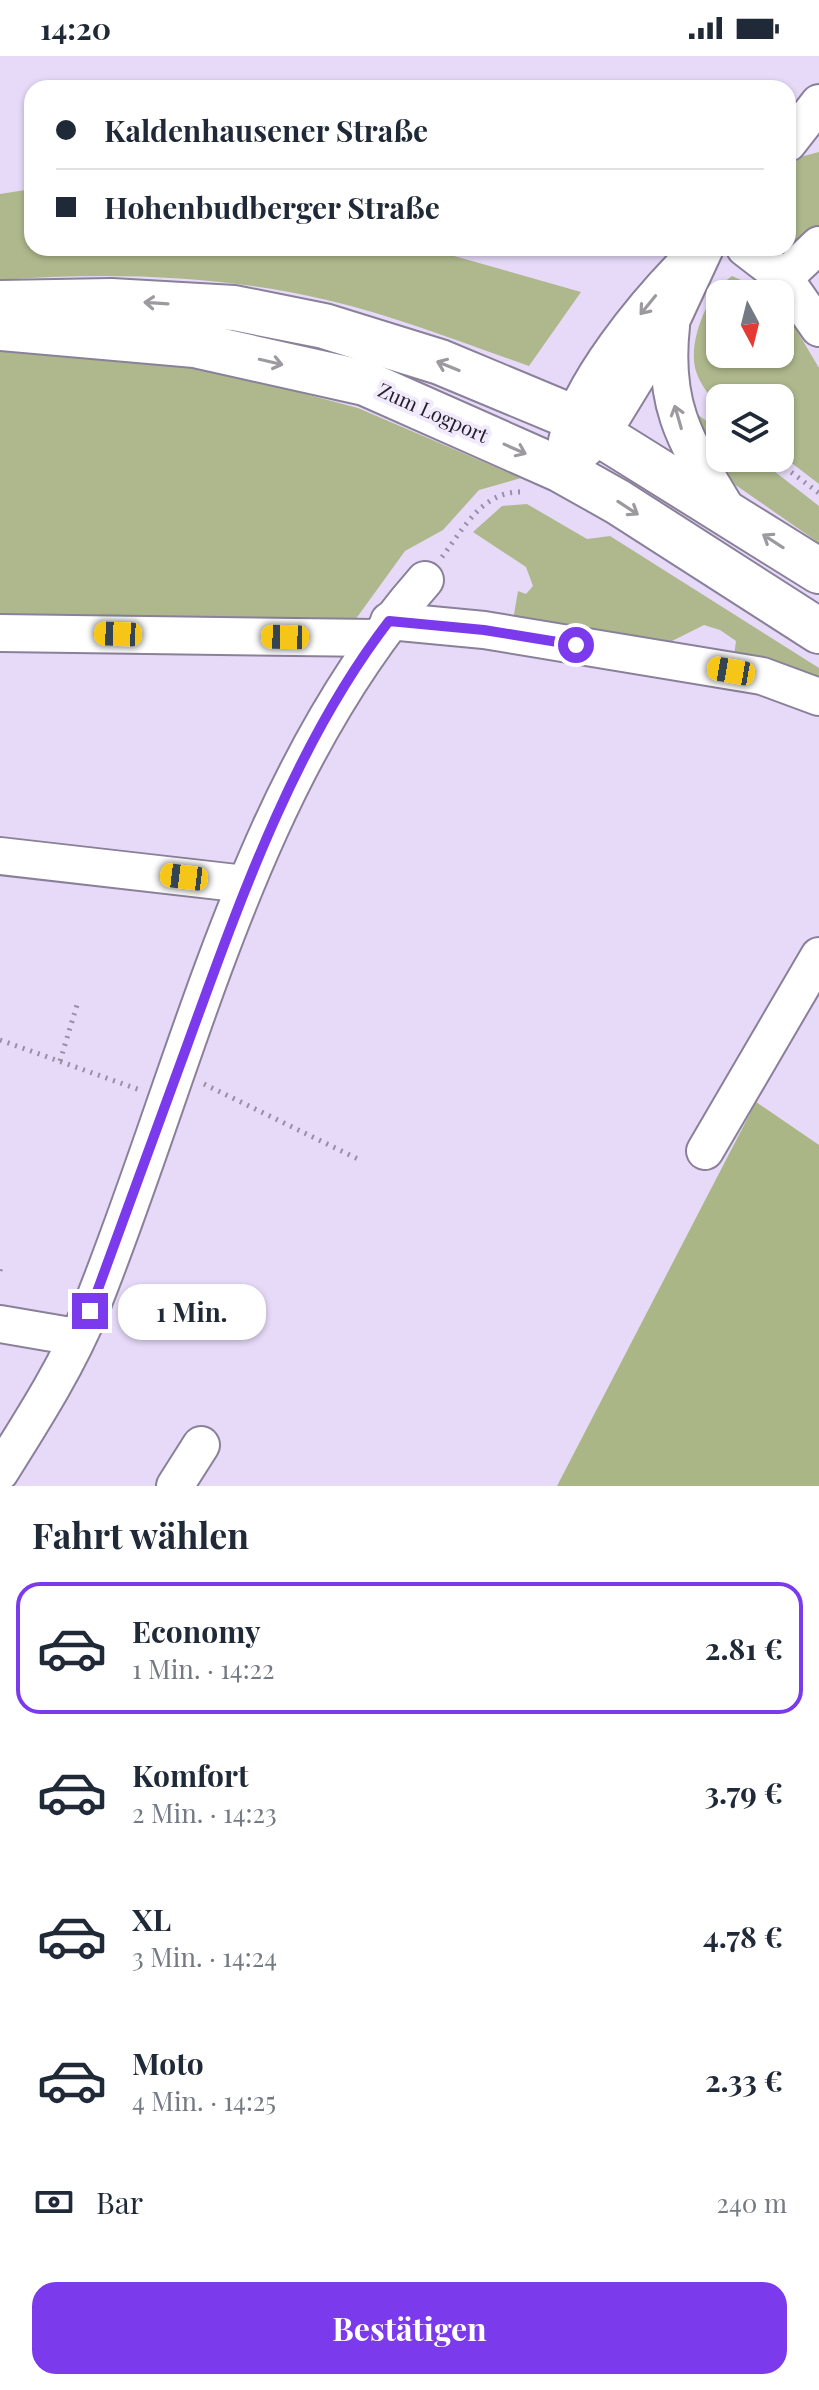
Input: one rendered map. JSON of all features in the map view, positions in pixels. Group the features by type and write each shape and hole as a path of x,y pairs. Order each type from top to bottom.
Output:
{"main road":[{"path":"0,303 111,301 234,308 309,323 440,362 587,426 727,510 819,571"},
{"name":"Zum Logport","path":"0,328 195,345 365,383 547,483 618,502 819,631"}],"street":[{"path":"784,278 819,245"},
{"path":"587,426 630,327 696,256"},
{"path":"547,483 587,426 672,319 700,256"},
{"path":"755,256 784,278 819,328"},
{"path":"672,319 667,360 676,415 689,449 727,510"},
{"path":"6,1452 90,1311 245,884 324,721 382,630 425,580"},
{"path":"0,633 484,630 762,676 819,697"},
{"path":"0,856 245,884"},
{"path":"705,1151 819,956"},
{"path":"0,1324 76,1337"},
{"path":"175,1486 201,1445"}],"path":[{"path":"791,472 819,493"},
{"path":"425,580 476,511 492,498 508,491 547,483"},
{"path":"60,1061 77,1005"},
{"path":"0,1040 60,1061 173,1086 358,1159"}],"green space":[{"path":"819,152 819,231 796,247 796,162 800,157"},
{"path":"24,190 24,256 454,256 581,292 529,366 378,314 327,300 246,285 123,276 0,280 0,194"},
{"path":"706,309 706,368 794,368 794,326 819,368 819,484 794,465 794,384 706,384 706,390 703,386 697,374 694,349"},
{"path":"0,340 191,364 358,408 521,478 479,490 443,530 405,551 350,627 0,619"},
{"path":"697,414 706,421 706,445 688,416"},
{"path":"723,472 775,472 819,506 819,543 727,479"},
{"path":"527,504 587,539 610,536 819,668 819,691 734,656 736,641 720,630 704,625 664,645 512,626 518,591 526,594 533,586 526,567 473,532 502,506"},
{"path":"756,1102 819,1145 819,1486 557,1486"}],"route":[{"path":"90,1311 245,884 324,721 376,638 389,621 484,630 576,645"}]}
